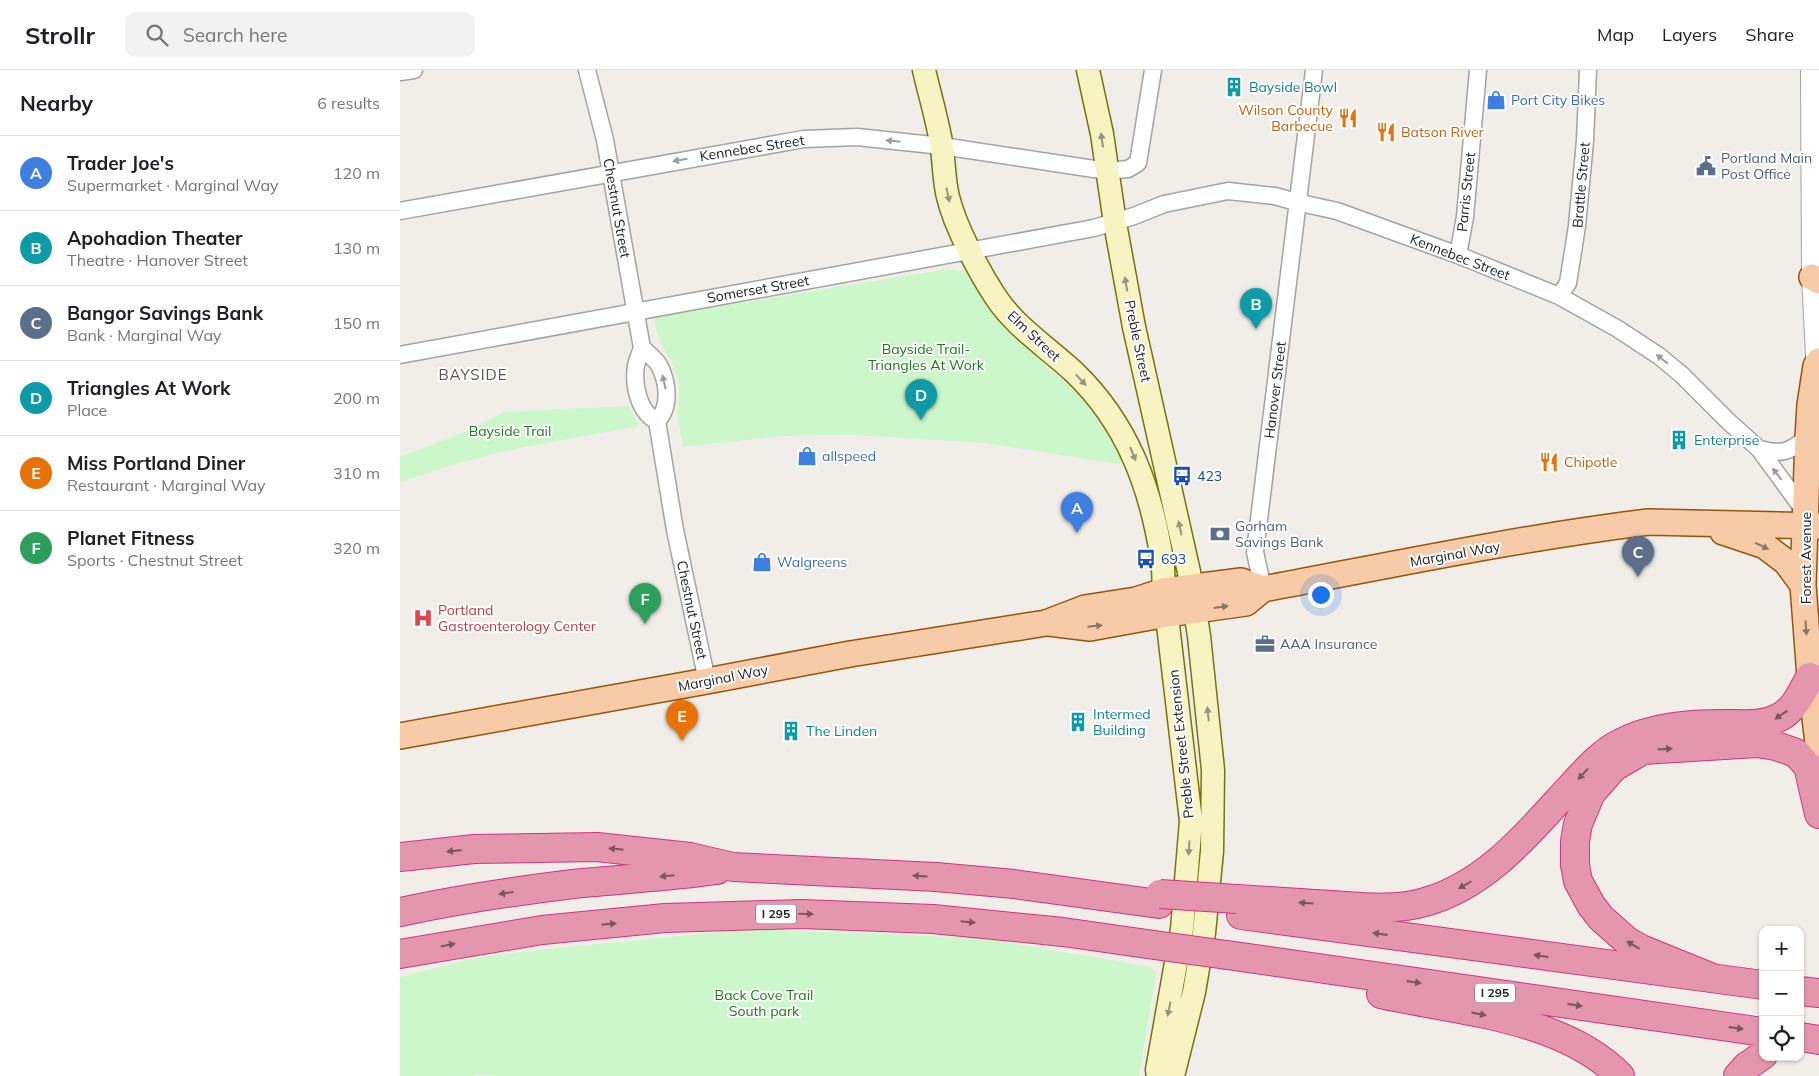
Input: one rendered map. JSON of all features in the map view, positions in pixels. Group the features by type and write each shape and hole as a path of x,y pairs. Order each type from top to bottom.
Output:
{"highway":[{"path":"1235,906 1409,906 1442,896 1472,880 1513,849 1592,764 1618,744 1649,732 1683,726 1764,723 1779,718 1792,708 1799,699 1810,677"},
{"path":"1710,977 1641,950 1627,941 1601,918 1591,905 1578,881 1575,865 1575,841 1581,816 1591,793 1614,767 1643,750 1757,743 1776,746 1796,753 1808,766 1819,814"},
{"path":"400,857 474,849 597,847 690,857 733,868"},
{"path":"400,912 492,895 733,868 936,877 1235,906 1634,969 1759,984"},
{"name":"I 295","path":"400,954 552,929 665,918 801,914 933,919 1063,932 1227,958 1759,1031"},
{"path":"1227,958 1540,1028 1572,1042 1601,1060 1620,1076"},
{"path":"1804,991 1819,993"},
{"path":"1738,1076 1759,1059"}],"main road":[{"name":"Elm Street","path":"924,70 942,146 948,196 970,250 986,282 1009,314 1082,380 1120,428 1135,458 1151,508 1162,560 1165,602"},
{"name":"Preble Street","path":"1088,70 1102,134 1115,222 1134,327 1172,488 1194,598"},
{"name":"Forest Avenue","path":"1818,372 1810,404 1808,437 1812,521 1803,585 1810,677 1819,751"},
{"name":"Marginal Way","path":"400,736 850,654 1046,623 1084,608 1136,600 1165,602 1194,598 1241,581 1263,589 1511,543 1648,522 1682,510 1812,521"},
{"name":"Marginal Way","path":"1648,522 1700,524 1812,521"},
{"path":"1700,524 1765,546 1786,562 1803,585"},
{"name":"Preble Street Extension","path":"1173,1076 1194,992 1204,933 1212,851 1213,770 1194,598"},
{"name":"Preble Street Extension","path":"1158,1076 1157,1070 1182,929 1191,821 1165,602"}],"street":[{"path":"400,72 414,70"},
{"name":"Chestnut Street","path":"587,70 605,140 642,348 635,368 637,388 646,412 657,421 675,530 707,681"},
{"name":"Kennebec Street","path":"400,211 610,172 804,139 856,137 942,146 1107,171 1128,169 1138,163 1153,70"},
{"name":"Hanover Street","path":"1263,589 1254,552 1266,465 1296,202 1314,70"},
{"name":"Parris Street","path":"1458,255 1466,217 1478,70"},
{"name":"Brattle Street","path":"1559,296 1568,284 1577,226 1585,142 1588,70"},
{"name":"Forest Avenue","path":"1811,70 1818,372"},
{"name":"Kennebec Street","path":"1115,222 1164,204 1228,191 1275,196 1337,211 1458,255 1559,296 1618,329 1659,356 1682,375 1759,449 1812,521"},
{"name":"Somerset Street","path":"400,355 1094,228 1115,222"},
{"path":"642,348 659,366 666,388 666,407 657,421"},
{"path":"1759,449 1785,453 1808,437"}],"green space":[{"name":"Bayside Trail- Triangles At Work","path":"948,269 969,272 1041,357 1041,363 1066,383 1083,401 1105,432 1124,465 987,443 850,435 782,436 683,447 678,417 679,391 677,375 657,332 655,317"},
{"name":"Bayside Trail","path":"629,406 639,426 509,450 455,464 400,482 400,457 465,432 504,412"},
{"name":"Back Cove Trail South park","path":"752,929 980,938 1151,967 1156,973 1139,1076 496,1076 477,1074 474,1076 400,1076 400,977 479,957"}],"place":[{"name":"Bayside Bowl","path":"1234,87"},
{"name":"Port City Bikes","path":"1496,100"},
{"name":"Wilson County Barbecue","path":"1348,118"},
{"name":"Batson River","path":"1386,132"},
{"name":"Portland Main Post Office","path":"1706,166"},
{"name":"Apohadion Theater","path":"1256,329"},
{"name":"Triangles At Work","path":"921,420"},
{"name":"Enterprise","path":"1679,440"},
{"name":"allspeed","path":"807,456"},
{"name":"Chipotle","path":"1549,462"},
{"name":"423","path":"1182,476"},
{"name":"Trader Joe's","path":"1077,533"},
{"name":"Gorham Savings Bank","path":"1220,534"},
{"name":"693","path":"1146,559"},
{"name":"Walgreens","path":"762,562"},
{"name":"Bangor Savings Bank","path":"1638,577"},
{"name":"Portland Gastroenterology Center","path":"423,618"},
{"name":"Planet Fitness","path":"645,624"},
{"name":"AAA Insurance","path":"1265,644"},
{"name":"Intermed Building","path":"1078,722"},
{"name":"The Linden","path":"791,731"},
{"name":"Miss Portland Diner","path":"682,741"}],"district":[{"name":"BAYSIDE","path":"473,375"}]}
